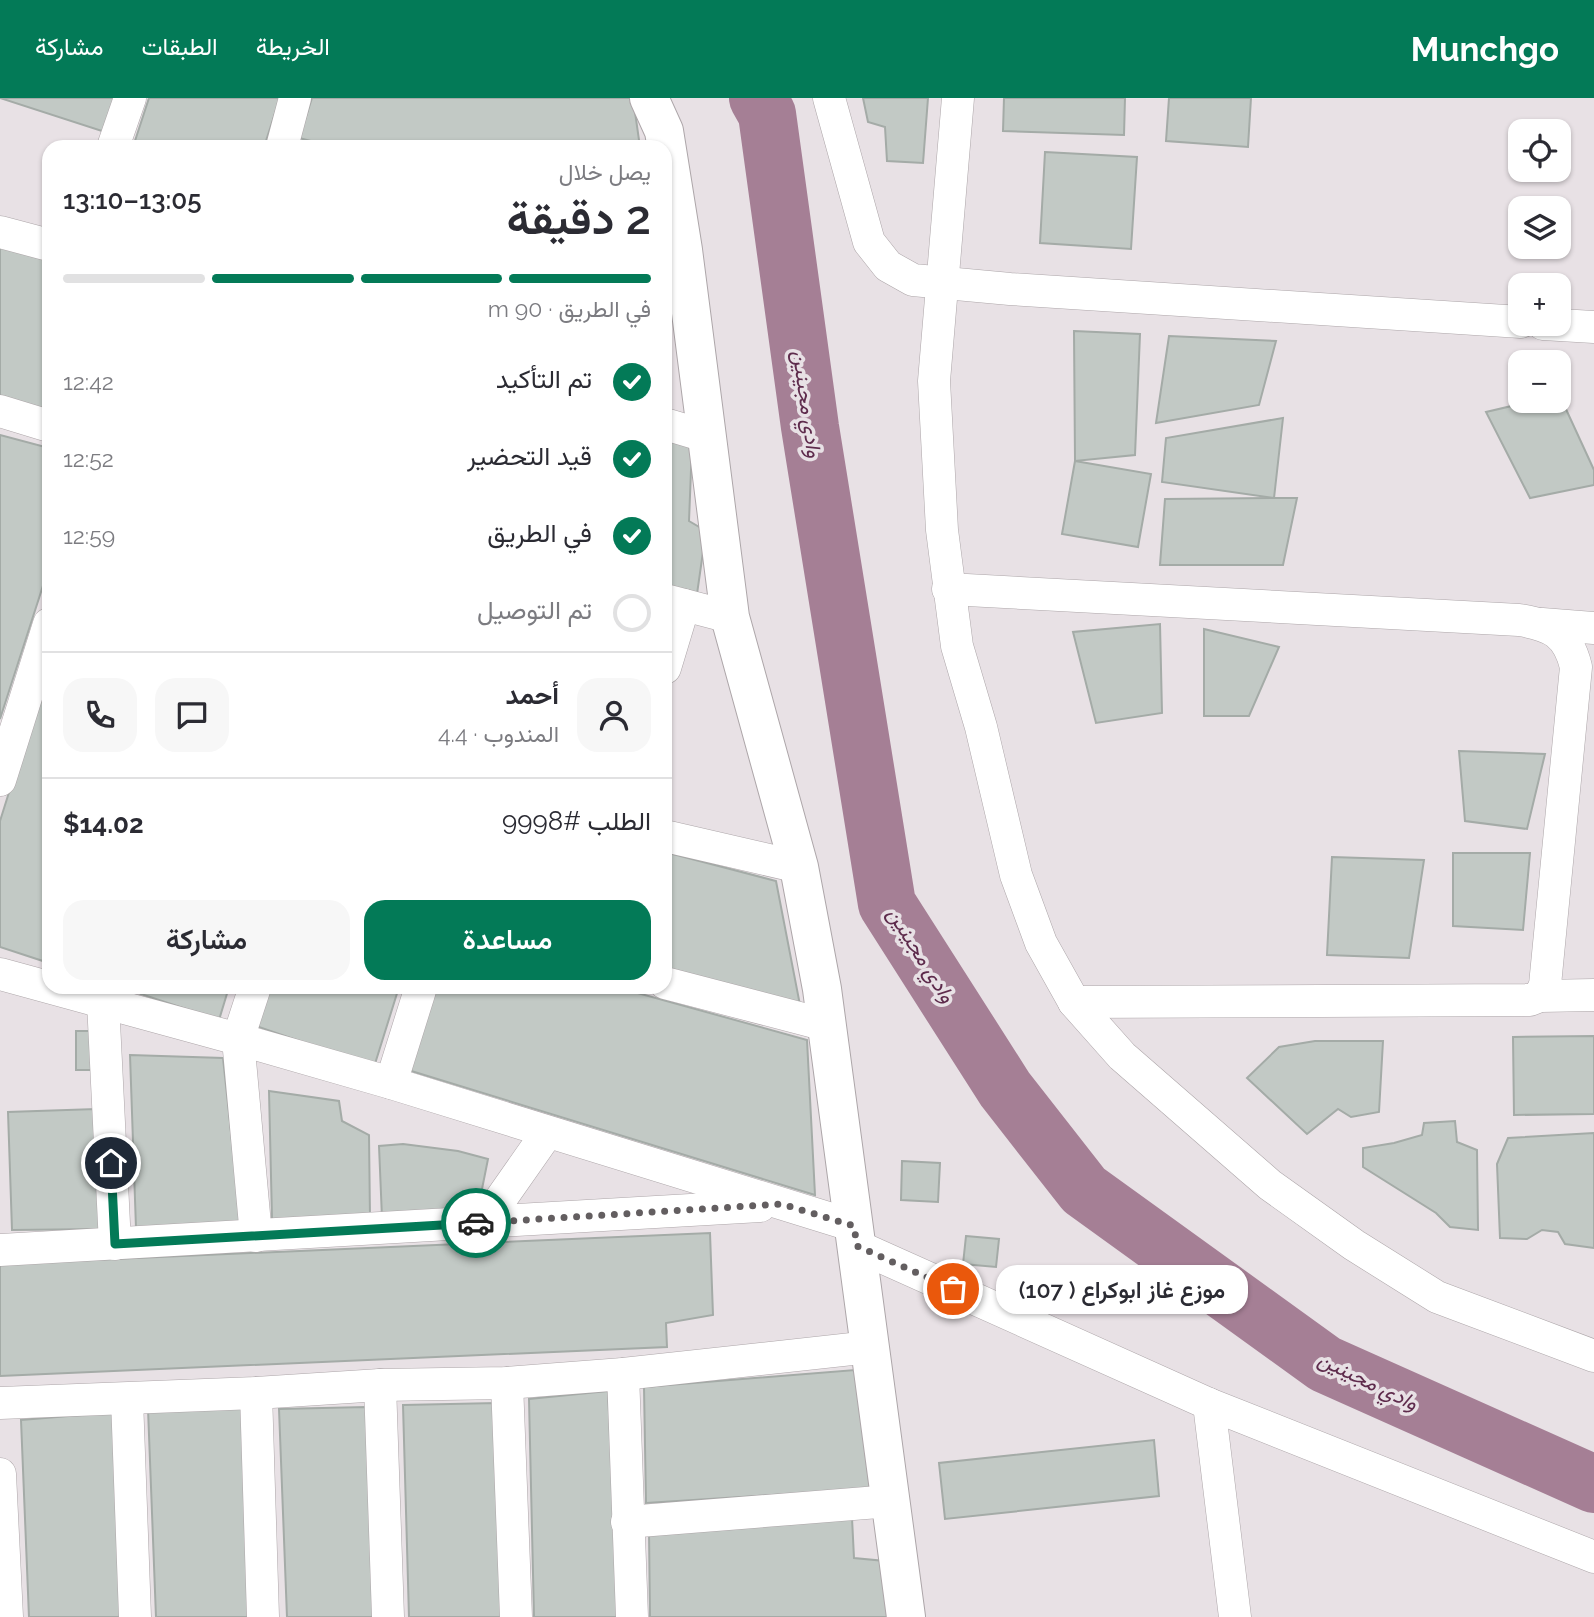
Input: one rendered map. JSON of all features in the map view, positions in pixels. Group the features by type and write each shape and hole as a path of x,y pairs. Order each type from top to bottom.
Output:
{"street":[{"path":"115,140 130,98"},
{"path":"284,140 295,98"},
{"path":"649,98 664,131 665,140"},
{"path":"829,98 869,242 888,266 913,280 1010,289 1508,321"},
{"path":"958,98 934,381 948,589 957,646 981,727 1016,875 1041,943 1074,1002 1122,1056 1270,1185 1354,1245 1437,1297 1594,1356"},
{"path":"672,225 730,617 799,867 822,989 906,1617"},
{"path":"0,232 42,243"},
{"path":"1571,326 1594,327"},
{"path":"0,411 42,424"},
{"path":"672,426 705,436"},
{"path":"948,589 1519,620 1594,628"},
{"path":"674,602 730,617"},
{"path":"1540,996 1545,985 1576,667 1571,647 1558,634 1542,624"},
{"path":"0,780 42,646"},
{"path":"672,838 799,867"},
{"path":"0,974 42,982"},
{"path":"672,985 826,1025"},
{"path":"115,1244 105,994 238,1039 391,1083 782,1204 1209,1404 1594,1557"},
{"path":"253,994 238,1039 256,1236"},
{"path":"391,1083 419,994"},
{"path":"1074,1002 1530,1000 1540,996 1594,995"},
{"path":"484,1223 547,1133"},
{"path":"0,1250 782,1204"},
{"path":"0,1403 256,1393 380,1385 507,1383 623,1374 870,1347"},
{"path":"623,1374 632,1617"},
{"path":"507,1383 516,1617"},
{"path":"380,1385 388,1617"},
{"path":"256,1393 263,1617"},
{"path":"127,1399 135,1617"},
{"path":"1209,1404 1235,1617"},
{"path":"0,1474 7,1617"},
{"path":"627,1522 891,1501"}],"building":[{"path":"0,98 116,98 105,132"},
{"path":"149,98 280,98 266,140 135,140"},
{"path":"312,98 633,98 639,140 307,140 299,138"},
{"path":"863,98 928,98 923,163 887,161 885,127 868,122"},
{"path":"1004,98 1125,98 1124,135 1003,131"},
{"path":"1169,98 1251,98 1248,147 1166,141"},
{"path":"1045,152 1137,157 1131,249 1040,243"},
{"path":"0,244 42,256 42,412 0,400"},
{"path":"1074,331 1140,334 1135,455 1075,461"},
{"path":"1169,336 1276,341 1259,405 1156,423"},
{"path":"1508,407 1508,413 1568,413 1594,470 1594,485 1530,498 1486,412"},
{"path":"1283,418 1274,498 1162,482 1166,438"},
{"path":"0,435 42,446 42,589 0,719"},
{"path":"672,440 692,445 689,521 706,531 697,594 672,587"},
{"path":"1075,461 1151,474 1138,547 1062,534"},
{"path":"1297,498 1283,565 1160,565 1165,499"},
{"path":"1160,624 1162,713 1096,723 1073,632"},
{"path":"1204,629 1279,647 1249,716 1204,716"},
{"path":"42,687 42,961 0,947 0,821"},
{"path":"1459,751 1545,754 1527,829 1465,821"},
{"path":"1453,853 1530,853 1523,930 1453,926"},
{"path":"672,854 776,881 800,1005 672,971"},
{"path":"1332,857 1424,860 1409,958 1327,955"},
{"path":"141,994 227,994 219,1020"},
{"path":"267,994 397,994 374,1067 256,1026"},
{"path":"431,994 641,994 807,1040 815,1195 408,1070"},
{"path":"76,1031 95,1031 95,1070 76,1070"},
{"path":"1594,1036 1594,1114 1514,1115 1513,1037"},
{"path":"1315,1041 1383,1041 1379,1112 1351,1117 1338,1109 1307,1134 1247,1078 1279,1047"},
{"path":"130,1055 223,1058 241,1224 136,1228"},
{"path":"269,1091 339,1101 342,1121 369,1135 370,1218 272,1219"},
{"path":"96,1109 103,1229 12,1230 8,1112"},
{"path":"1455,1121 1457,1142 1477,1150 1478,1230 1450,1227 1436,1213 1363,1167 1363,1148 1422,1135 1424,1123"},
{"path":"1594,1133 1594,1248 1565,1244 1558,1232 1542,1230 1527,1239 1500,1238 1497,1164 1508,1138"},
{"path":"403,1144 458,1151 488,1159 477,1214 382,1218 379,1146"},
{"path":"902,1161 940,1163 938,1202 901,1200"},
{"path":"710,1233 713,1315 666,1323 667,1347 0,1376 0,1264"},
{"path":"966,1236 999,1239 996,1267 963,1264"},
{"path":"855,1370 870,1489 646,1503 644,1387"},
{"path":"608,1391 619,1617 534,1617 529,1399"},
{"path":"497,1403 504,1617 409,1617 403,1405"},
{"path":"366,1407 375,1617 287,1617 279,1409"},
{"path":"245,1408 251,1617 156,1617 148,1409"},
{"path":"117,1412 125,1617 29,1617 21,1420"},
{"path":"1154,1440 1159,1496 945,1519 939,1463"},
{"path":"852,1518 854,1558 885,1561 890,1617 650,1617 649,1531"}],"waterway":[{"name":"وادي مجينين","path":"758,98 767,114 810,427 887,904 1005,1089 1084,1190 1325,1364 1594,1484"}],"way so far":[{"path":"476,1223 782,1204 854,1226 857,1246 953,1289"}],"place":[{"name":"موزع غاز ابوكراع ( 107)","path":"953,1289"}],"route":[{"path":"111,1163 115,1244 476,1223"}]}
